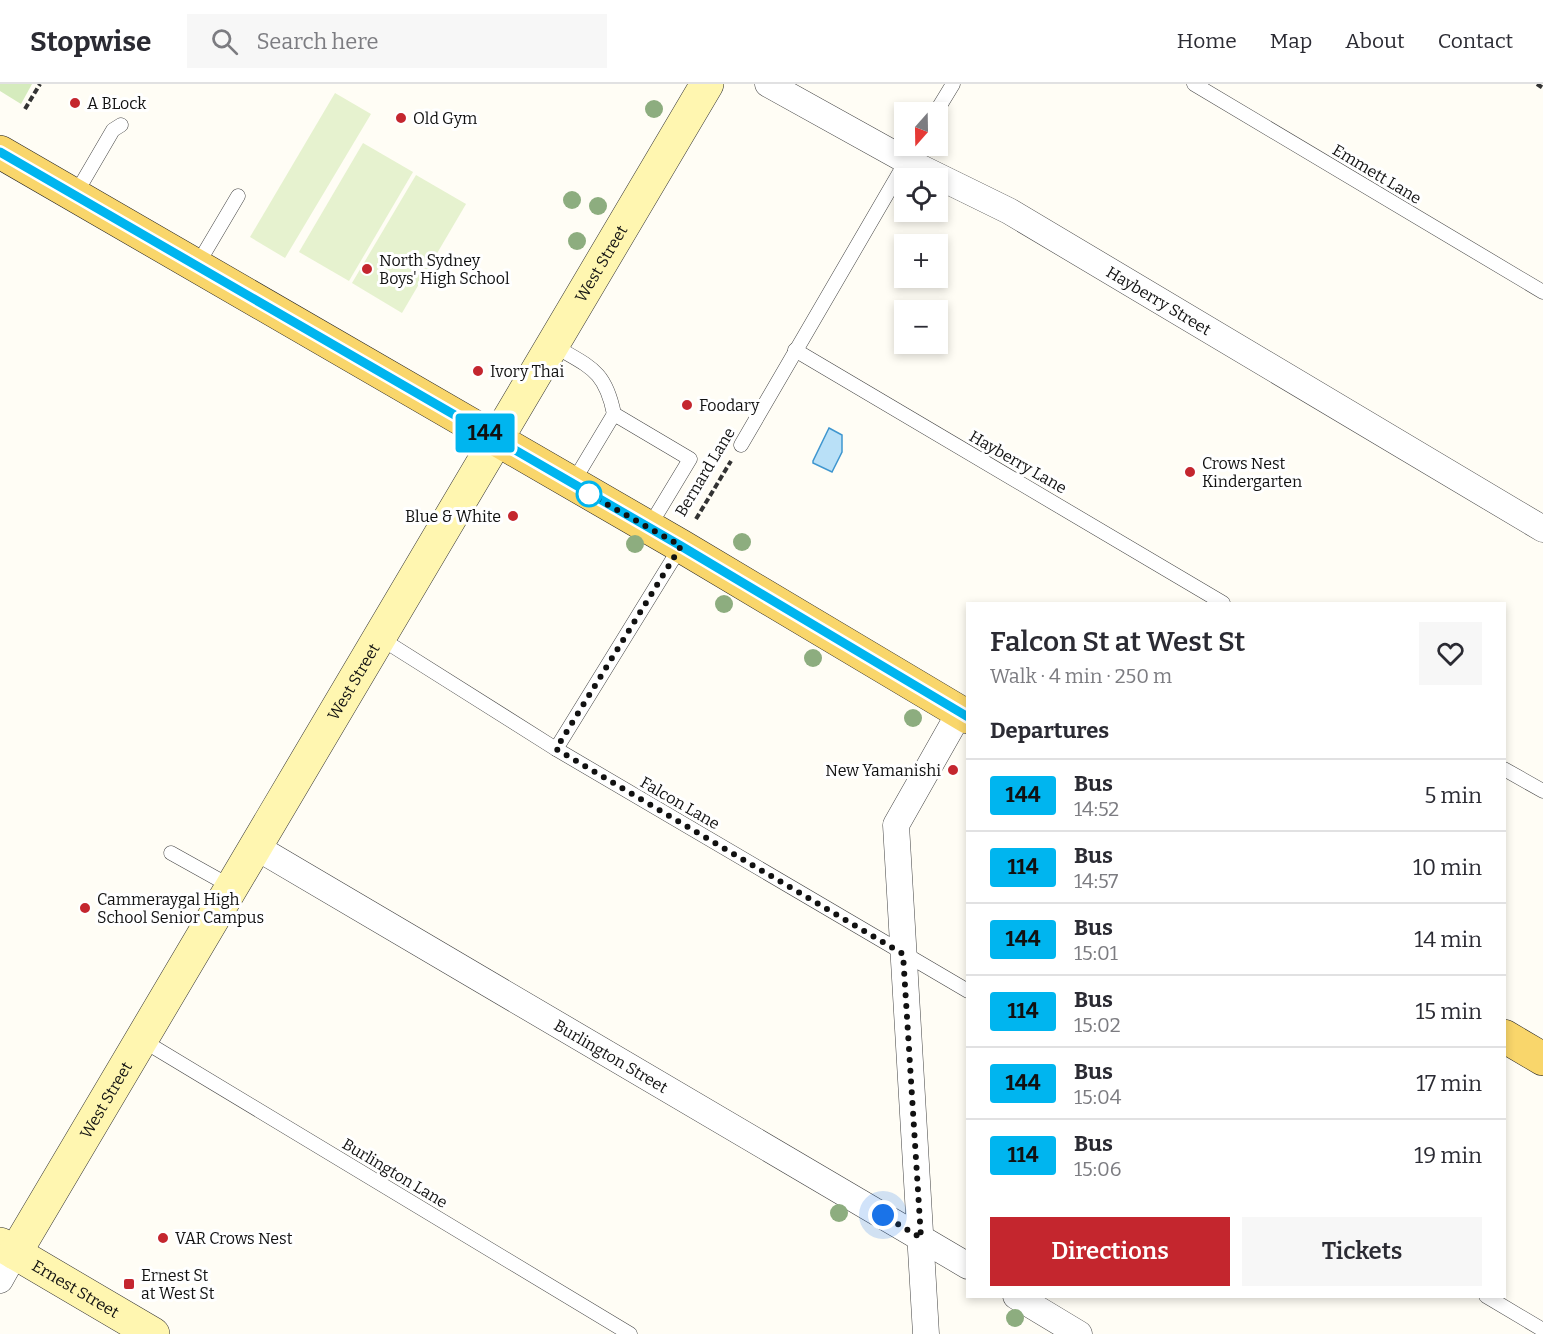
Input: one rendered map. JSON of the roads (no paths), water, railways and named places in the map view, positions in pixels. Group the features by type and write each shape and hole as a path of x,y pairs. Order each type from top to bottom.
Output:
{"main road":[{"path":"0,152 681,546 964,715"},
{"path":"1506,1037 1543,1059"}],"street":[{"name":"West Street","path":"5,1259 142,1040 707,84"},
{"name":"Hayberry Street","path":"768,84 894,145"},
{"name":"Hayberry Street","path":"915,156 1543,529"},
{"path":"926,1334 896,825 964,715"},
{"name":"Burlington Street","path":"256,847 966,1265"},
{"name":"Ernest Street","path":"5,1259 153,1334"},
{"path":"1019,1298 1078,1334"}],"lane":[{"path":"942,102 953,84"},
{"name":"Emmett Lane","path":"1194,84 1543,292"},
{"path":"75,196 113,130 121,125"},
{"name":"Bernard Lane","path":"741,445 908,156"},
{"path":"196,267 238,196"},
{"path":"553,345 597,373 609,391 614,414 572,484"},
{"name":"Hayberry Lane","path":"795,350 1221,602"},
{"path":"614,414 690,459 649,528"},
{"path":"556,749 681,546"},
{"name":"Falcon Lane","path":"380,638 556,749 966,990"},
{"path":"1506,770 1543,791"},
{"path":"171,853 232,888"},
{"name":"Burlington Lane","path":"142,1040 630,1334"},
{"path":"1489,1298 1543,1330"}],"water":[{"path":"829,428 842,435 842,452 832,472 813,463"}],"place":[{"name":"A BLock","path":"75,103"},
{"name":"Old Gym","path":"401,118"},
{"name":"North Sydney Boys' High School","path":"367,269"},
{"name":"Ivory Thai","path":"478,371"},
{"name":"Foodary","path":"687,405"},
{"name":"Crows Nest Kindergarten","path":"1190,472"},
{"name":"Blue & White","path":"513,516"},
{"name":"New Yamanishi","path":"953,770"},
{"name":"Cammeraygal High School Senior Campus","path":"85,908"},
{"name":"VAR Crows Nest","path":"163,1238"},
{"name":"Ernest St at West St","path":"129,1284"}]}
